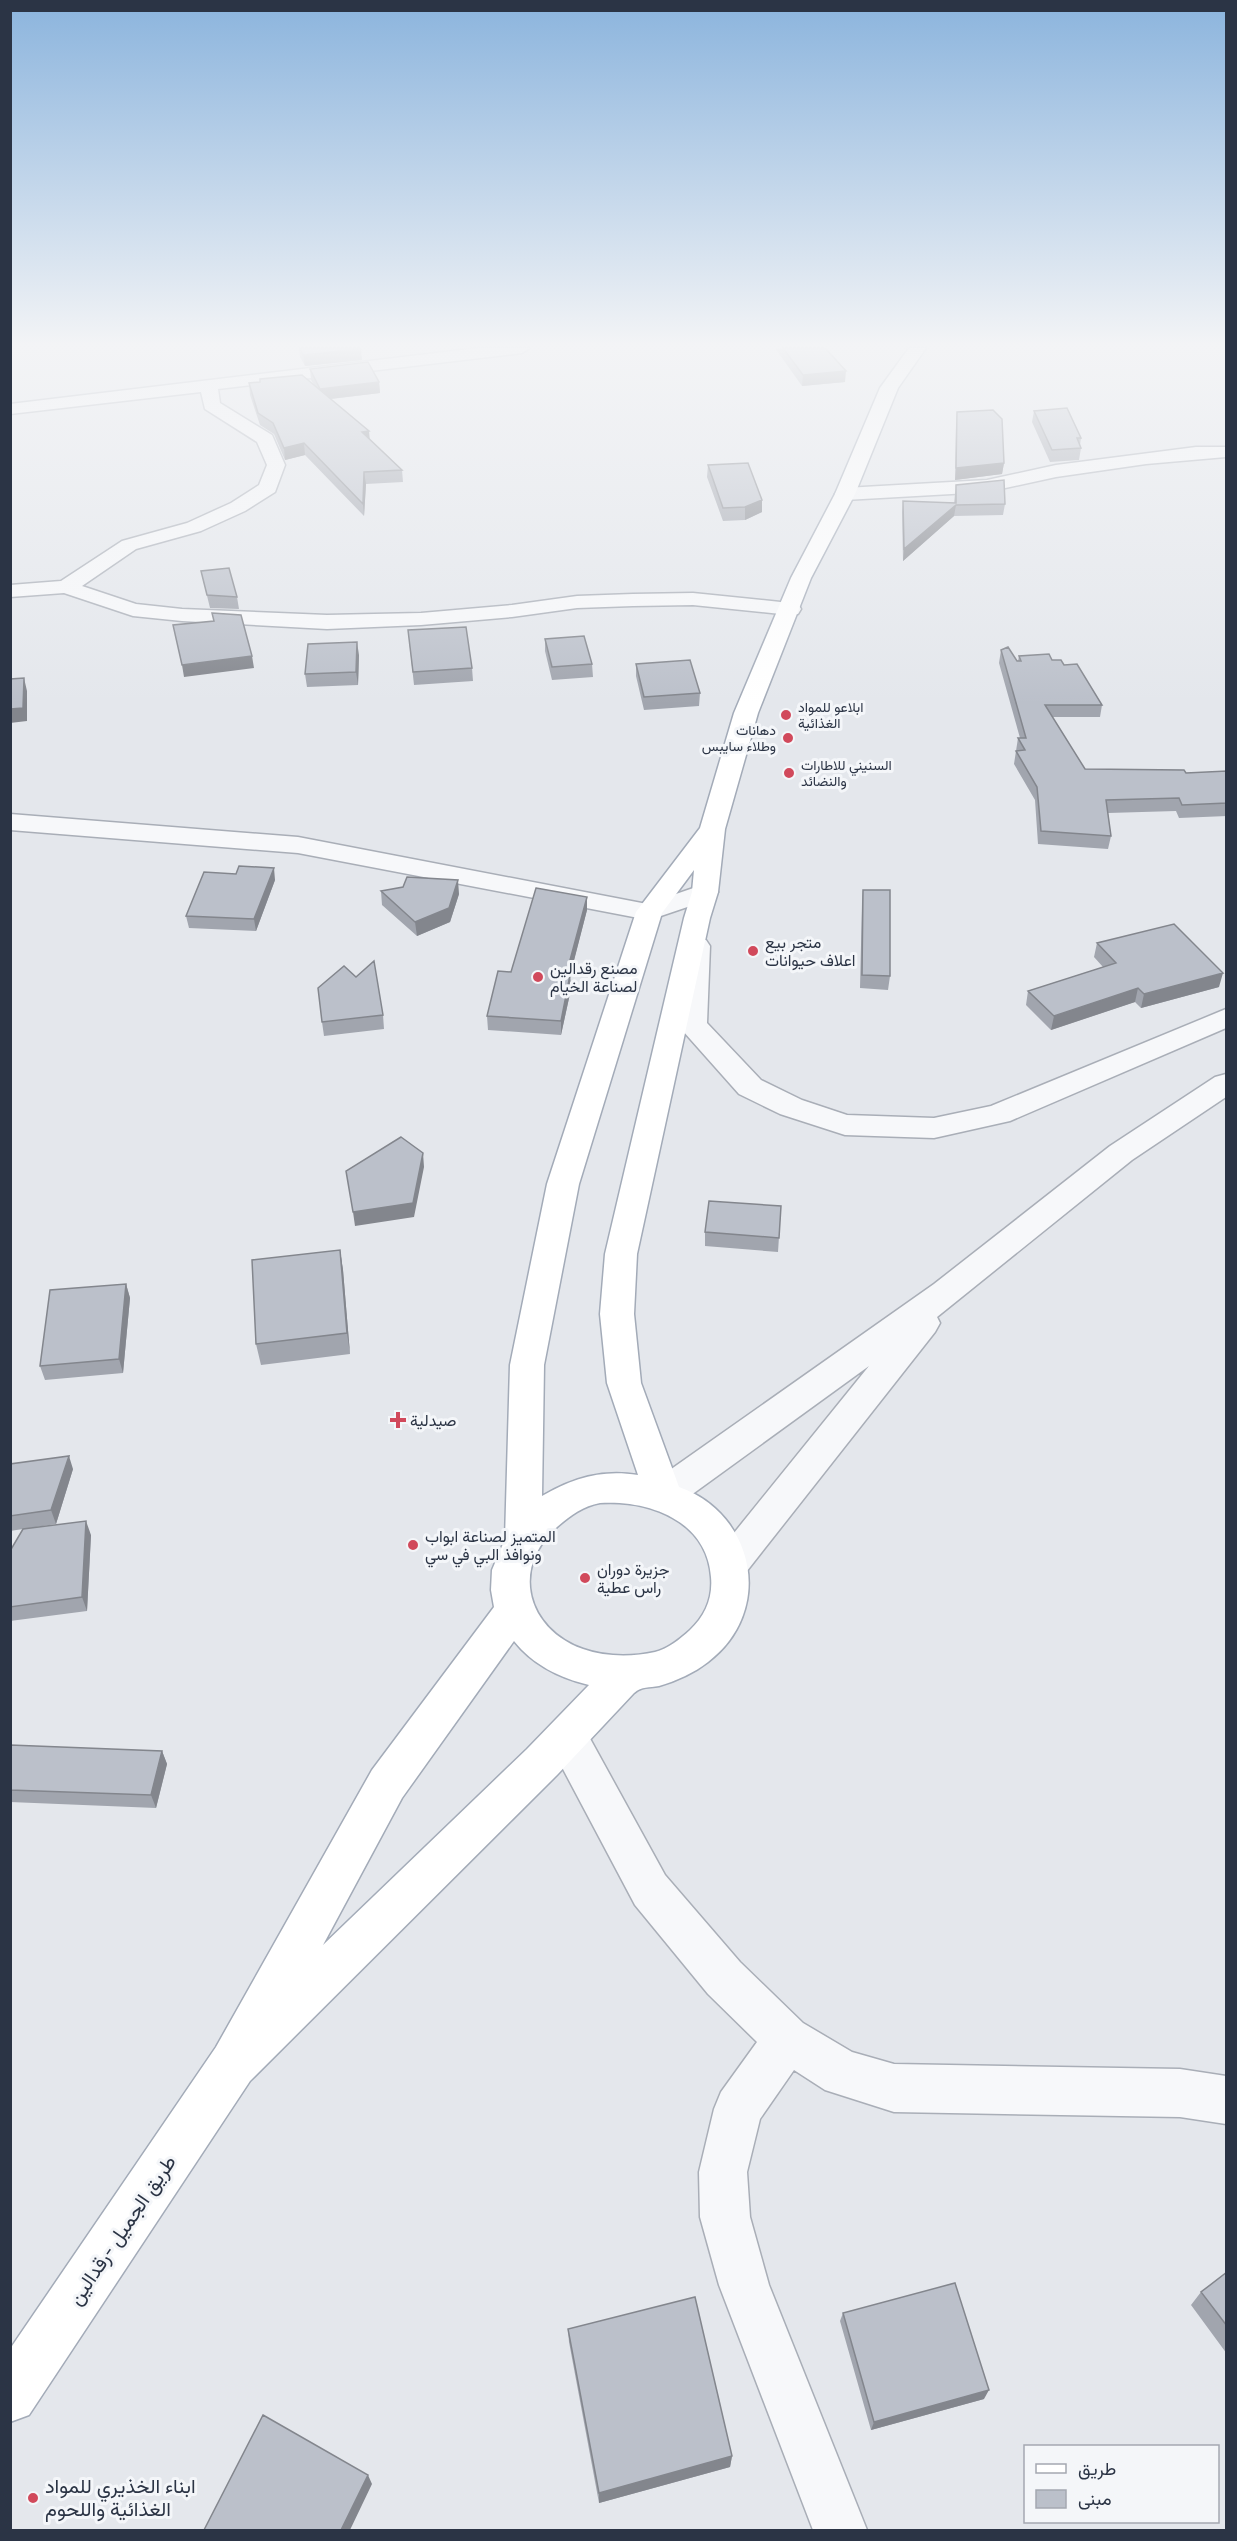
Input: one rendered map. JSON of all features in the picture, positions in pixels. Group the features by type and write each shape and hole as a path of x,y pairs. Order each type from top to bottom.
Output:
{"main road":[{"path":"663,1495 624,1383 617,1314 621,1254 701,905 712,829 746,713 801,578 845,494 856,467"},
{"path":"523,1539 527,1365 563,1184 649,912 712,829"},
{"path":"590,1489 638,1489 663,1495 687,1506 707,1522 722,1542 730,1565 731,1590 724,1615 708,1638 687,1656 659,1668 628,1673 599,1672 549,1650 530,1632 514,1610 511,1587 513,1562 523,1539 539,1519 562,1503 590,1489"},
{"path":"232,2064 387,1784 514,1610"},
{"path":"232,2064 567,1737 628,1673"},
{"name":"طريق الجميل -رقدالين","path":"10,2396 232,2064"}],"street":[{"path":"66,587 129,545 195,527 238,507 268,488 275,467"},
{"path":"845,494 987,486 1088,467"},
{"path":"10,591 66,587 133,610 182,615 327,622 421,619 512,611 577,602 633,600 693,599 790,609"},
{"path":"10,822 298,845 649,912 701,905 693,1025 750,1087 791,1107 845,1125 934,1128 999,1114 1227,1017"},
{"path":"663,1495 946,1293 1121,1154 1227,1084"},
{"path":"730,1565 946,1293"},
{"path":"567,1737 650,1890 724,1978 787,2039 842,2073 894,2088 1180,2093 1227,2100"},
{"path":"787,2039 738,2109 723,2172 725,2217 744,2285 840,2530"}],"building":[{"path":"327,467 398,467 402,470 364,472 363,504"},
{"path":"709,467 749,467 762,500 745,507 723,508"},
{"path":"1004,480 1005,504 956,505 904,549 903,501 956,503 956,485"},
{"path":"229,568 237,597 207,595 201,571"},
{"path":"212,613 241,615 252,656 182,665 173,625 214,621"},
{"path":"466,627 472,668 413,672 408,630"},
{"path":"584,636 592,664 552,667 545,639"},
{"path":"357,642 356,672 305,674 308,644"},
{"path":"1008,647 1017,661 1021,661 1019,656 1049,654 1052,660 1061,660 1064,665 1077,664 1102,705 1045,705 1085,769 1184,770 1186,773 1227,771 1227,803 1182,805 1179,798 1106,800 1111,836 1041,831 1037,787 1016,751 1025,750 1018,738 1026,738 1001,650"},
{"path":"690,660 700,693 644,697 636,664"},
{"path":"24,678 23,708 10,709 10,679"},
{"path":"239,866 274,868 254,919 186,916 204,872 236,874"},
{"path":"407,877 458,880 449,908 415,922 381,891 403,887"},
{"path":"536,888 587,897 566,975 570,975 561,1021 487,1016 498,971 511,972"},
{"path":"863,890 890,890 890,976 862,975"},
{"path":"1174,924 1223,973 1144,994 1138,988 1054,1016 1028,991 1116,963 1097,943"},
{"path":"374,961 383,1015 322,1022 318,988 344,966 356,977"},
{"path":"401,1137 423,1153 413,1203 353,1212 346,1171"},
{"path":"709,1201 781,1206 779,1238 705,1232"},
{"path":"340,1250 347,1333 256,1344 252,1260"},
{"path":"126,1284 119,1359 40,1366 50,1290"},
{"path":"69,1456 51,1510 10,1516 10,1464"},
{"path":"86,1521 82,1597 10,1607 10,1551 23,1529"},
{"path":"10,1745 162,1751 151,1795 10,1790"},
{"path":"1227,2272 1227,2326 1201,2292"},
{"path":"955,2283 989,2390 874,2422 843,2313"},
{"path":"695,2297 732,2456 599,2493 568,2329"},
{"path":"263,2415 368,2475 341,2530 204,2530"}],"place":[{"name":"ابلاعو للمواد الغذائية","path":"786,715"},
{"name":"دهانات وطلاء سايبس","path":"788,738"},
{"name":"السنيني للاطارات والنضائد","path":"789,773"},
{"name":"متجر بيع اعلاف حيوانات","path":"753,951"},
{"name":"مصنع رقدالين لصناعة الخيام","path":"538,977"},
{"name":"صيدلية","path":"398,1420"},
{"name":"المتميز لصناعة ابواب ونوافذ البي في سي","path":"413,1545"},
{"name":"جزيرة دوران راس عطية","path":"585,1578"},
{"name":"ابناء الخذيري للمواد الغذائية واللحوم","path":"33,2498"}]}
